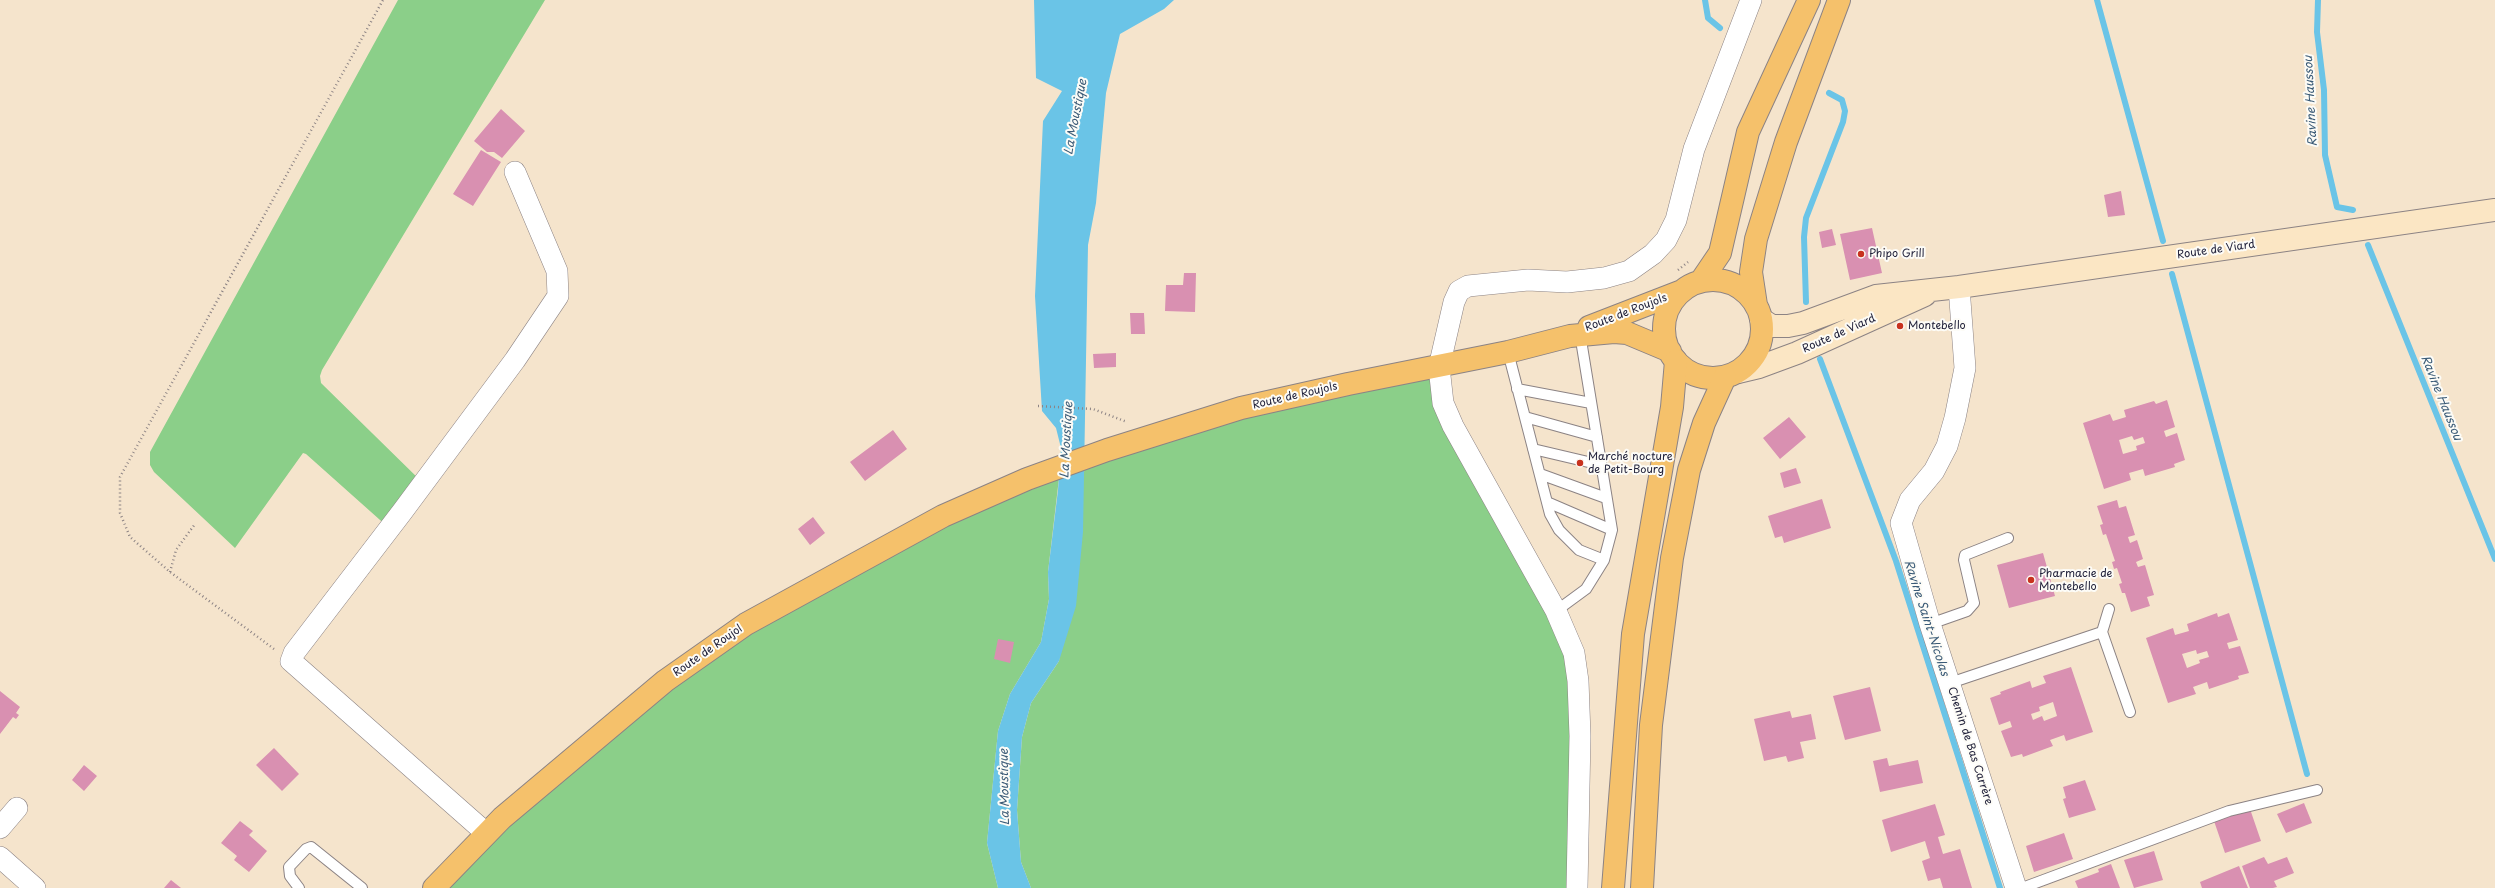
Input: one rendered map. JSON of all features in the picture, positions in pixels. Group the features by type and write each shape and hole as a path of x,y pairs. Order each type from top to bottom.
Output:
{"main road":[{"path":"1701,281 1720,253 1748,132 1810,0"},
{"path":"1673,356 1684,368 1698,375 1714,378 1731,374 1750,362 1758,349 1762,335 1751,272 1756,239 1786,142 1839,0"},
{"name":"Route de Viard","path":"1758,312 1772,326 1803,324 1876,296 1959,287 2495,210"},
{"path":"1613,888 1633,634 1672,407 1673,356 1664,332 1665,319 1674,299 1682,291 1701,281 1714,280 1726,282 1748,295 1758,312"},
{"name":"Route de Viard","path":"1731,374 1759,367 1797,353 1938,289"},
{"name":"Route de Roujols","path":"1027,479 1107,450 1241,408 1348,384 1508,352 1575,335 1682,291"},
{"name":"Route de Roujols","path":"1575,335 1628,333 1673,356"},
{"path":"1642,888 1651,725 1672,558 1689,470 1704,423 1731,374"},
{"name":"Route de Roujol","path":"434,888 486,833 665,681 746,624 943,516 1027,479"}],"street":[{"path":"1577,888 1580,736 1578,681 1574,653 1556,611 1453,426 1443,403 1439,367 1454,302 1459,291 1468,286 1528,280 1567,282 1604,278 1628,271 1653,254 1666,240 1676,220 1694,149 1751,0"},
{"path":"486,833 291,661 294,653 514,360 558,296 557,271 515,172"},
{"name":"Chemin de Bas Carrère","path":"1959,287 1966,368 1955,418 1944,452 1934,471 1910,500 1901,523 1930,624 2016,888"},
{"path":"0,828 16,808"},
{"path":"0,857 35,888"}],"lane":[{"path":"1556,611 1586,590 1604,560 1612,530 1591,403 1575,335"},
{"path":"1508,352 1550,514 1559,530 1579,550 1604,560"},
{"path":"1518,389 1591,403"},
{"path":"1525,417 1597,437"},
{"path":"1533,449 1601,465"},
{"path":"1540,474 1606,498"},
{"path":"1547,502 1612,530"},
{"path":"1930,624 1967,611 1974,603 1964,560 1965,554 2008,538"},
{"path":"2109,609 2102,632 2130,712"},
{"path":"1950,683 2102,632"},
{"path":"2022,888 2229,811 2317,790"},
{"path":"299,888 290,876 289,867 306,849 311,847 362,888"}],"path":[{"path":"291,661 170,572 130,537 120,513 120,477 382,0"},
{"path":"1038,406 1093,409 1123,419 1146,438"},
{"path":"170,572 176,550 195,524"}],"green space":[{"path":"398,0 545,0 322,370 320,376 321,383 423,483 389,528 306,454 303,453 235,548 154,472 150,465 150,452"},
{"path":"1439,367 1440,379 1574,653 1577,888 1031,888 1021,862 1017,810 1022,737 1031,703 1059,661 1086,457"},
{"path":"1059,478 1048,572 1049,599 1041,642 1010,694 998,731 987,843 998,888 435,888 665,681 943,516"}],"water":[{"name":"La Moustique","path":"1034,0 1174,0 1164,9 1120,34 1106,93 1096,203 1088,245 1083,532 1076,606 1059,661 1031,703 1022,737 1017,810 1021,862 1031,888 998,888 987,843 998,731 1010,694 1041,642 1049,599 1048,572 1058,490 1061,448 1056,428 1042,411 1035,296 1043,121 1062,91 1036,78"}],"building":[{"path":"501,109 525,131 502,158 494,152 487,152 474,141"},
{"path":"481,150 501,162 473,206 453,194"},
{"path":"2121,191 2125,215 2108,217 2104,195"},
{"name":"Phipo Grill","path":"1872,228 1882,273 1850,280 1840,234"},
{"path":"1832,229 1836,245 1822,248 1819,232"},
{"path":"1184,273 1196,273 1195,312 1165,311 1166,285 1183,285"},
{"path":"1130,313 1144,313 1145,334 1131,334"},
{"path":"1116,353 1116,367 1094,368 1093,354"},
{"path":"2167,400 2175,427 2164,431 2166,437 2177,433 2185,460 2174,464 2175,467 2145,476 2143,469 2129,473 2131,480 2104,489 2083,423 2110,414 2113,421 2126,417 2124,410 2154,401 2156,404","holes":["2132,436 2134,440 2143,437 2145,443 2136,446 2137,450 2123,454 2119,440"]},
{"path":"1789,417 1806,437 1780,459 1763,438"},
{"path":"893,430 907,449 865,481 850,462"},
{"path":"1796,468 1801,483 1784,488 1780,473"},
{"path":"1822,499 1831,528 1784,543 1782,536 1775,538 1768,516"},
{"path":"2117,500 2119,508 2126,506 2135,535 2128,537 2130,543 2137,540 2143,559 2136,562 2138,567 2145,565 2154,595 2147,597 2150,606 2131,612 2125,593 2122,593 2119,584 2122,583 2117,568 2114,569 2112,562 2115,561 2106,534 2103,535 2100,525 2103,524 2097,506"},
{"path":"813,517 825,533 810,545 798,529"},
{"name":"Pharmacie de Montebello","path":"2043,553 2055,596 2009,608 1997,565"},
{"path":"2217,613 2218,617 2229,613 2238,640 2227,643 2229,649 2240,646 2249,673 2238,676 2239,679 2209,689 2207,682 2193,687 2196,694 2168,703 2146,638 2173,628 2175,635 2189,631 2187,624","holes":["2196,650 2197,654 2207,651 2209,657 2199,660 2200,663 2187,668 2182,654"]},
{"path":"998,639 1014,642 1010,663 994,659"},
{"path":"2071,667 2093,732 2066,741 2064,735 2050,740 2053,746 2023,757 2022,754 2011,757 2001,731 2012,727 2010,721 1999,725 1990,698 2001,694 2000,692 2030,681 2032,688 2046,683 2043,676","holes":["2053,702 2057,716 2044,721 2042,716 2033,720 2031,714 2040,711 2039,707"]},
{"path":"1870,687 1881,731 1845,740 1833,696"},
{"path":"0,691 20,707 16,713 19,715 16,719 13,717 0,734"},
{"path":"1790,711 1792,718 1811,714 1816,739 1800,742 1804,758 1788,762 1786,756 1764,761 1754,719"},
{"path":"274,748 299,774 282,791 256,765"},
{"path":"1887,758 1889,766 1918,760 1923,783 1880,792 1873,761"},
{"path":"84,765 97,776 84,791 72,780"},
{"path":"2085,780 2096,810 2069,818 2063,799 2066,798 2063,787"},
{"path":"2304,803 2312,823 2286,833 2277,814"},
{"path":"1935,804 1945,835 1938,837 1943,854 1960,849 1972,888 1943,888 1940,878 1928,881 1922,861 1930,858 1925,841 1891,852 1882,820"},
{"path":"2250,809 2261,841 2225,853 2214,821"},
{"path":"240,821 253,831 249,835 267,851 249,872 234,860 237,856 221,843"},
{"path":"2064,833 2073,859 2034,872 2026,846"},
{"path":"2154,851 2163,880 2134,888 2124,860"},
{"path":"2264,857 2268,864 2287,857 2294,873 2274,881 2277,887 2250,888 2242,866"},
{"path":"2111,864 2120,888 2078,888 2075,881 2099,872 2098,869"},
{"path":"2239,866 2248,888 2202,888 2200,882"},
{"path":"171,880 181,888 164,888"}],"waterway":[{"name":"Ravine Saint-Nicolas","path":"1705,0 1708,18 1720,28"},
{"path":"2097,0 2163,241"},
{"name":"Ravine Haussou","path":"2318,0 2317,32 2324,90 2325,155 2337,207 2353,210"},
{"name":"Ravine Saint-Nicolas","path":"1806,302 1804,237 1806,218 1843,122 1845,111 1842,100 1829,93"},
{"name":"Ravine Haussou","path":"2368,245 2495,559"},
{"path":"2172,274 2307,774"},
{"name":"Ravine Saint-Nicolas","path":"1820,359 1896,561 2000,888"}],"place":[{"name":"Phipo Grill","path":"1861,254"},
{"name":"Montebello","path":"1900,326"},
{"name":"Marché nocture de Petit-Bourg","path":"1580,463"},
{"name":"Pharmacie de Montebello","path":"2031,580"}]}
